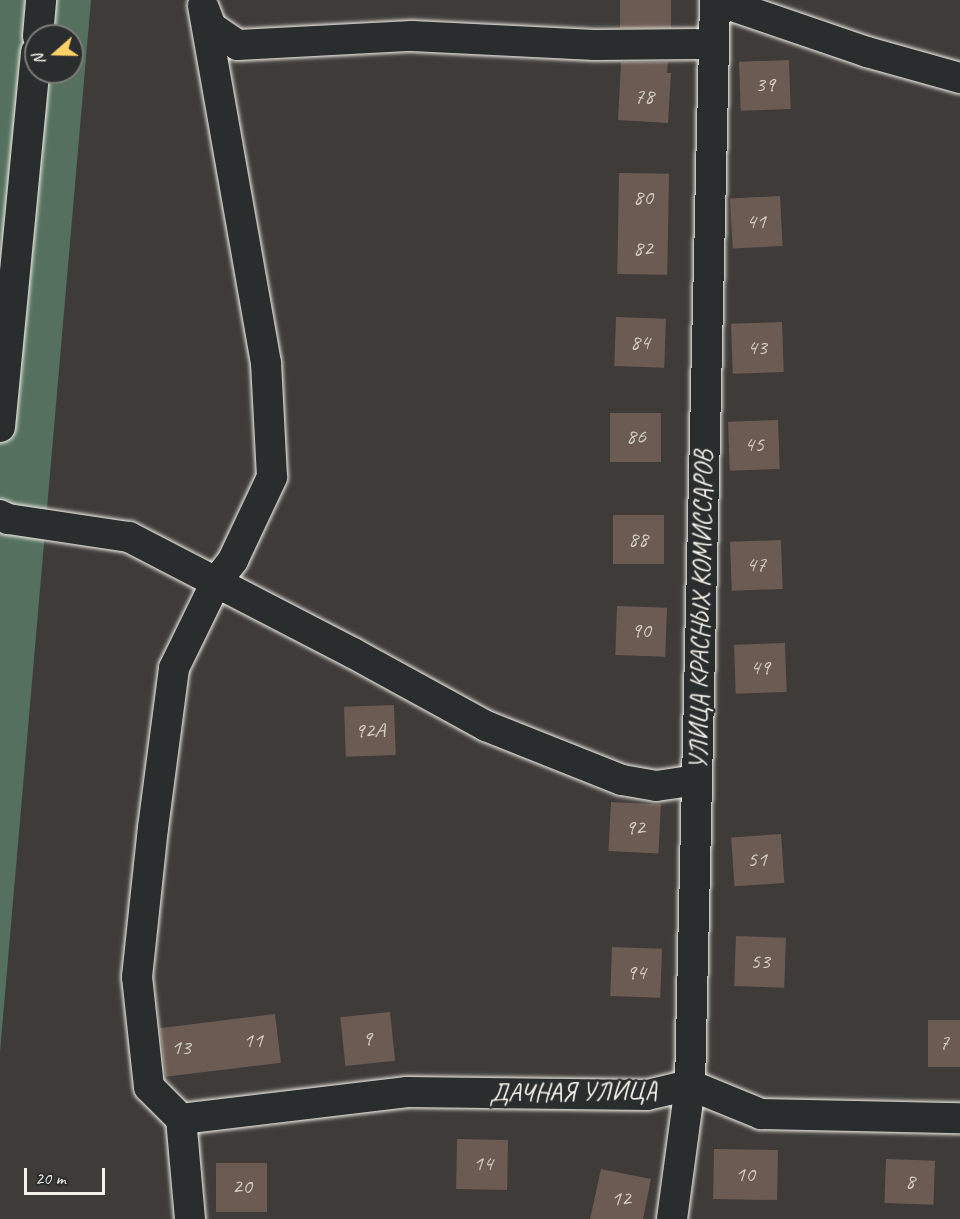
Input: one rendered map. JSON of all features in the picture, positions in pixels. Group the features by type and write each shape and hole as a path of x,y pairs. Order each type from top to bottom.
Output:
{"street":[{"path":"39,24 41,0"},
{"path":"716,0 867,52 960,78"},
{"name":"УЛИЦА КРАСНЫХ КОМИССАРОВ","path":"672,1219 690,1085 716,0"},
{"path":"202,3 211,27 238,45 412,36 596,45 714,44"},
{"path":"190,1219 181,1119 148,1087 137,977 153,828 174,668 216,582 233,560 272,477 266,363 202,3"},
{"path":"0,427 33,84"},
{"path":"4,517 129,537 353,653 486,726 622,780 656,786 698,780"},
{"name":"ДАЧНАЯ УЛИЦА","path":"181,1119 407,1092 647,1095 690,1085 761,1114 960,1118"}],"green space":[{"path":"0,0 91,0 84,81 84,24 24,24 24,84 84,84 0,1052"}],"building":[{"path":"620,0 671,0 671,28 620,28"},
{"path":"789,60 791,109 741,111 739,62"},
{"path":"621,62 668,62 667,73 671,73 668,123 618,120"},
{"path":"619,173 669,174 667,275 617,274"},
{"path":"780,196 783,246 733,249 730,199"},
{"path":"616,317 666,319 664,368 614,366"},
{"path":"782,322 784,372 733,374 731,324"},
{"path":"610,413 661,413 661,462 610,462"},
{"path":"778,420 780,469 730,471 728,422"},
{"path":"613,515 664,515 664,564 613,564"},
{"path":"781,540 783,589 732,591 730,542"},
{"path":"617,606 667,608 665,657 615,655"},
{"path":"785,643 787,692 736,694 734,645"},
{"path":"394,705 396,755 346,757 344,707"},
{"path":"611,802 661,805 658,854 608,851"},
{"path":"781,834 784,883 735,886 731,837"},
{"path":"736,936 786,938 784,988 734,986"},
{"path":"612,947 662,949 660,998 610,996"},
{"path":"390,1012 395,1061 345,1066 340,1017"},
{"path":"275,1014 281,1063 166,1077 160,1028"},
{"path":"928,1020 960,1020 960,1067 928,1067"},
{"path":"457,1139 508,1140 507,1190 456,1189"},
{"path":"714,1149 778,1150 777,1200 713,1199"},
{"path":"886,1159 935,1161 933,1205 884,1203"},
{"path":"216,1163 267,1163 267,1212 216,1212"},
{"path":"601,1169 651,1179 643,1219 590,1219"}]}
